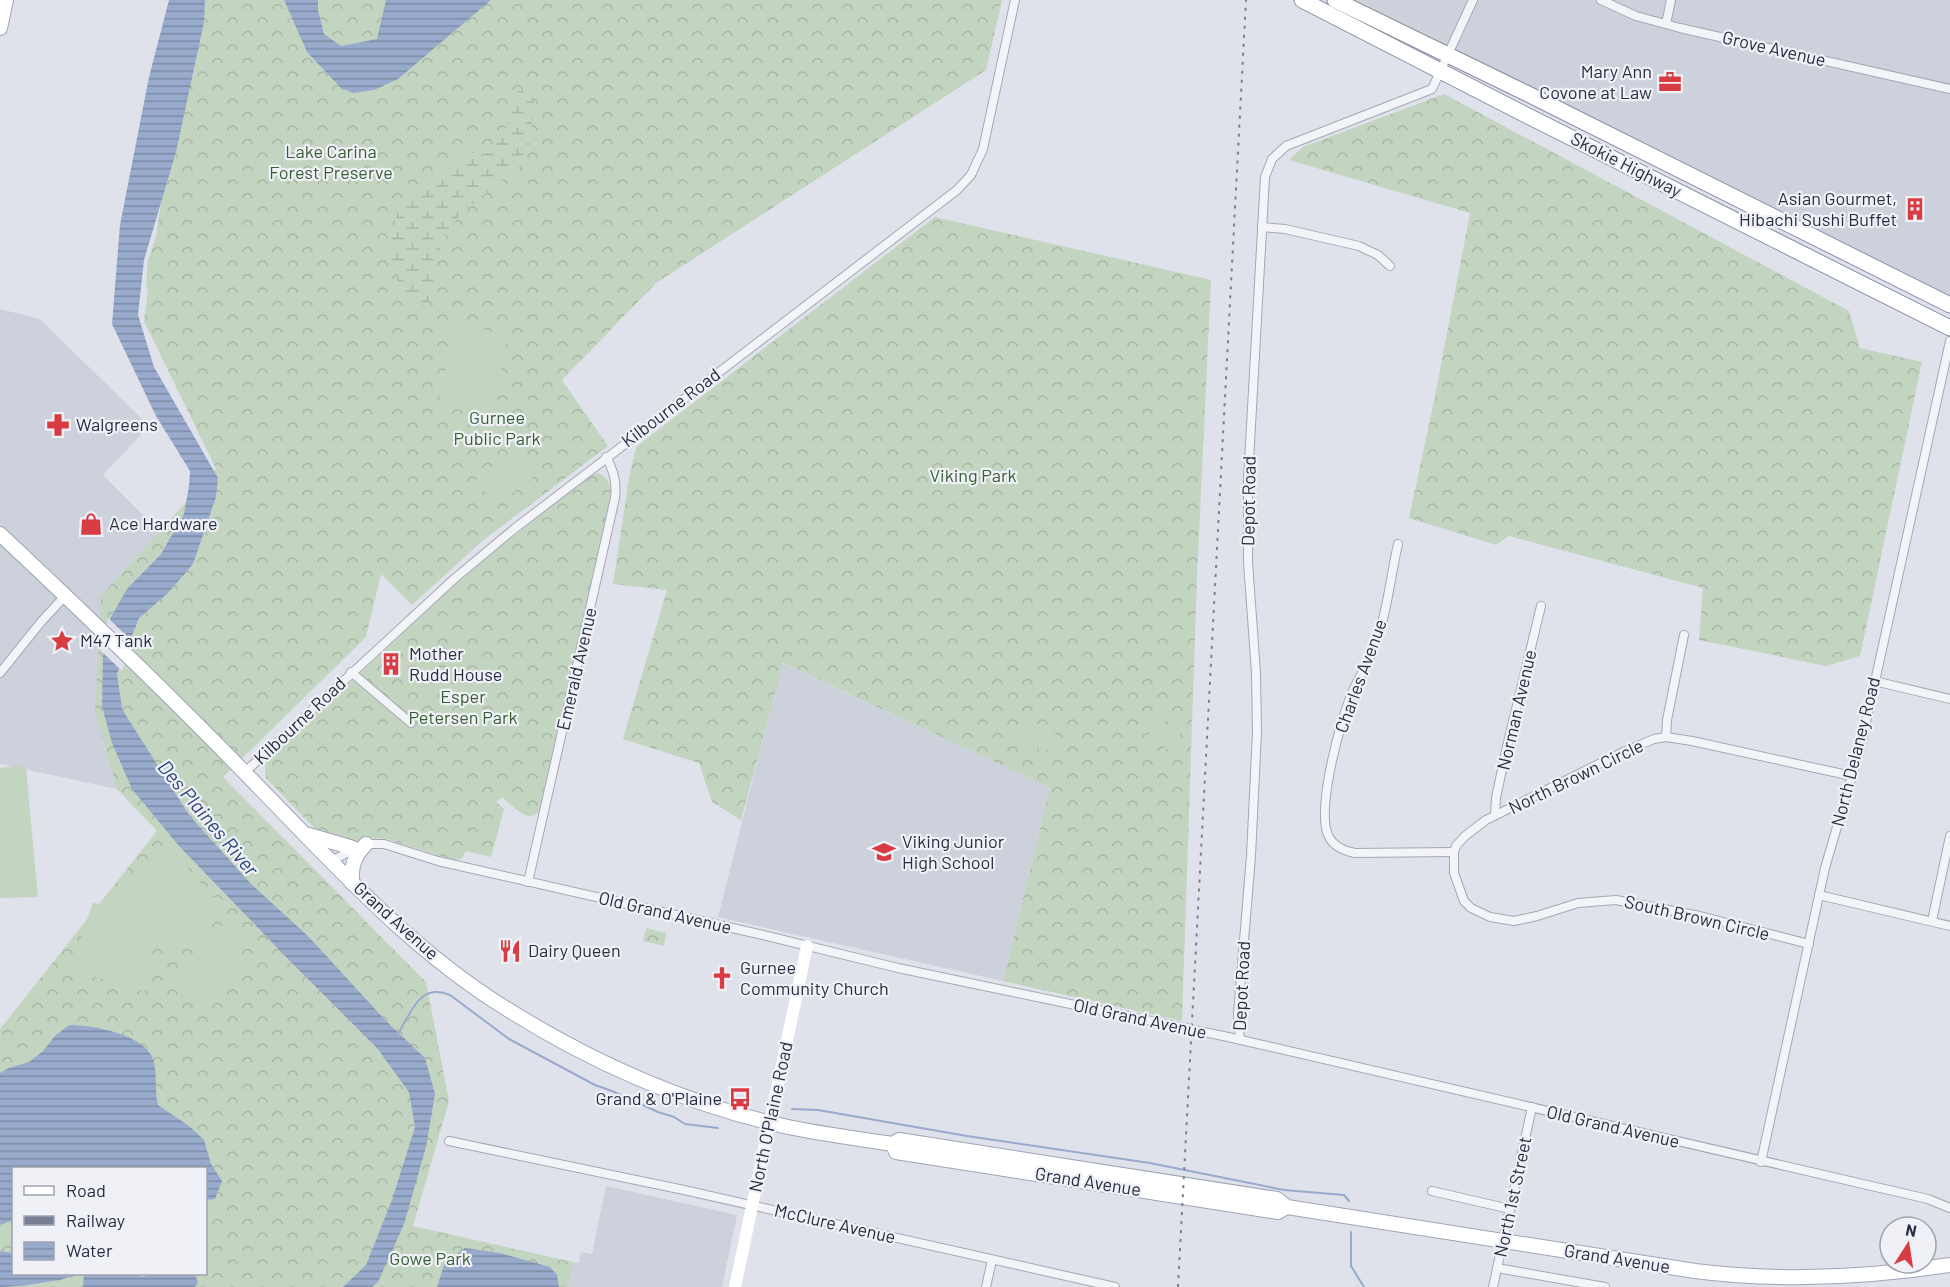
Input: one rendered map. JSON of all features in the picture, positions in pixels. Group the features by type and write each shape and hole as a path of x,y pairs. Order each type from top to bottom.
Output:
{"highway":[{"name":"Skokie Highway","path":"1302,0 1950,328"},
{"name":"Skokie Highway","path":"1335,0 1950,305"}],"main road":[{"path":"0,28 6,0"},
{"name":"Grand Avenue","path":"0,534 245,772 352,883 409,937 452,971 506,1008 556,1038 588,1055 669,1090 770,1122 892,1144 896,1152 1278,1212 1287,1207 1695,1271 1771,1278 1857,1277 1950,1265"},
{"path":"304,833 334,844 360,846 351,870 352,883"}],"street":[{"name":"Kilbourne Road","path":"245,772 454,579 606,457 957,190 971,175 983,149 1016,0"},
{"name":"Depot Road","path":"1240,1040 1238,1013 1251,856 1257,732 1248,533 1249,468 1265,177 1272,159 1286,146 1432,89 1473,0"},
{"name":"Grove Avenue","path":"1601,0 1636,15 1666,24 1950,89"},
{"path":"1666,24 1671,0"},
{"path":"1262,227 1285,229 1359,246 1378,255 1389,266"},
{"name":"North Delaney Road","path":"1761,1162 1819,895 1852,776 1950,341"},
{"name":"Emerald Avenue","path":"528,882 615,498 615,477 606,457"},
{"name":"Charles Avenue","path":"1398,543 1383,617 1373,650 1352,692 1343,718 1328,786 1324,820 1329,838 1346,851 1355,853 1454,852"},
{"path":"0,673 65,596"},
{"name":"Norman Avenue","path":"1495,815 1496,798 1505,755 1541,606"},
{"path":"1666,737 1667,720 1684,635"},
{"path":"351,672 411,723"},
{"path":"1874,681 1950,699"},
{"name":"North Brown Circle","path":"1454,852 1465,836 1495,815 1654,739 1666,737 1692,741 1852,776"},
{"path":"1932,921 1950,836"},
{"name":"Old Grand Avenue","path":"360,846 384,844 394,846 438,861 528,882 898,968 1240,1040 1928,1199 1950,1208"},
{"path":"331,861 360,846"},
{"name":"South Brown Circle","path":"1454,852 1454,873 1464,901 1470,908 1503,921 1525,920 1578,903 1616,900 1700,916 1809,944"},
{"path":"1819,895 1950,926"},
{"name":"North O'Plaine Road","path":"735,1287 807,946"},
{"name":"North 1st Street","path":"1493,1287 1532,1107"},
{"name":"McClure Avenue","path":"449,1141 752,1205 1115,1287"},
{"path":"1432,1191 1510,1209"},
{"path":"986,1287 992,1260"},
{"path":"1497,1268 1605,1287"}],"shaded area":[{"path":"1345,0 1950,0 1950,305"},
{"path":"0,309 40,319 149,426 103,475 162,534 95,712 117,789 0,764"},
{"name":"Viking Junior High School","path":"782,663 1050,788 1003,981 718,917"},
{"path":"606,1186 737,1215 722,1287 568,1287 573,1262 579,1263 581,1252 592,1254"}],"green space":[{"name":"Lake Carina Forest Preserve","path":"194,0 1002,0 986,70 656,283 562,380 608,446 481,542 412,605 381,574 366,637 223,777 426,982 449,1101 413,1226 573,1262 568,1287 0,1287 0,1029 157,831 117,789 95,712 101,596 216,469 144,321 148,290 146,284 148,260 156,236 176,100"},
{"path":"526,89 534,102 529,149 523,164 462,212 443,237 428,306 403,301 389,249 398,209 433,177 466,153 489,153 506,129 513,93"},
{"path":"1444,94 1849,311 1860,348 1922,362 1860,656 1826,666 1699,640 1703,588 1509,536 1496,545 1409,518 1470,213 1289,160 1303,147"},
{"name":"Viking Park","path":"935,217 1211,280 1197,576 1182,1021 1003,981 1050,788 783,663 741,820 712,802 699,763 623,739 667,590 613,584 636,447"},
{"path":"454,324 508,335 492,416 438,406"},
{"path":"519,445 540,471 497,506 476,480"},
{"name":"Esper Petersen Park","path":"597,473 607,480 609,485 609,504 539,811 535,815 525,815 502,797 496,802 504,809 491,857 466,851 462,858 456,861 387,839 370,838 354,841 319,833 266,778 267,760 474,567 588,477"},
{"path":"1153,716 1166,719 1160,747 1147,745"},
{"path":"1170,720 1183,723 1177,751 1164,748"},
{"path":"1025,722 1033,726 1037,734 1033,742 1025,746 1017,742 1013,734 1017,726"},
{"path":"1044,726 1052,730 1056,738 1052,746 1044,750 1036,746 1032,738 1036,730"},
{"path":"21,765 26,769 38,897 0,898 0,768"},
{"path":"169,847 222,907 172,944 150,943 153,968 144,992 74,970 71,966 93,903 100,904 163,848"},
{"path":"234,924 239,927 241,968 226,970 212,966 222,978 224,990 189,1003 183,999 179,954 189,955 206,962 199,949 197,930"},
{"path":"646,928 666,933 664,946 643,941"}],"water":[{"path":"169,0 205,0 204,22 176,152 144,260 138,315 154,367 218,478 216,497 193,564 168,593 139,618 117,674 122,709 189,815 251,884 309,937 386,1021 425,1058 435,1094 426,1147 404,1224 378,1282 372,1287 343,1287 366,1265 392,1200 415,1127 409,1092 377,1048 179,846 132,789 112,743 102,706 103,656 111,617 127,589 161,554 184,514 189,486 190,471 156,416 112,324 120,225 149,77"},
{"path":"284,0 318,0 324,34 341,46 377,39 386,0 491,0 398,79 374,90 353,93 341,88 307,52"},
{"path":"69,1025 91,1027 129,1037 148,1050 153,1059 158,1105 189,1126 204,1140 211,1164 222,1181 215,1199 207,1200 207,1167 12,1167 12,1220 0,1225 0,1073 29,1062 43,1051 55,1036"},
{"path":"465,1248 500,1253 550,1267 557,1275 559,1287 437,1287 445,1262"},
{"path":"0,1251 12,1253 12,1275 81,1275 37,1284 0,1287"},
{"path":"84,1275 138,1275 141,1277 195,1275 198,1283 195,1287 83,1287"}],"pier":[{"path":"108,618 133,642 122,671 101,651"}],"waterway":[{"path":"397,1035 411,1010 423,997 439,992 450,995 509,1039 595,1085 674,1117 685,1124 718,1128"},
{"path":"792,1109 818,1110 967,1136 1150,1163 1284,1190 1344,1195 1349,1201"},
{"path":"1351,1232 1351,1266 1364,1287"}],"railway":[{"path":"1178,1287 1246,0"}],"place":[{"name":"Mary Ann Covone at Law","path":"1670,82"},
{"name":"Asian Gourmet, Hibachi Sushi Buffet","path":"1915,209"},
{"name":"Walgreens","path":"58,425"},
{"name":"Ace Hardware","path":"91,524"},
{"name":"M47 Tank","path":"62,641"},
{"name":"Mother Rudd House","path":"391,664"},
{"name":"Viking Junior High School","path":"884,852"},
{"name":"Dairy Queen","path":"510,951"},
{"name":"Gurnee Community Church","path":"722,978"},
{"name":"Grand & O'Plaine","path":"740,1099"}],"park label":[{"name":"Gurnee Public Park","path":"497,428"},
{"name":"Gowe Park","path":"430,1259"}],"water label":[{"name":"Des Plaines River","path":"208,818"}]}
